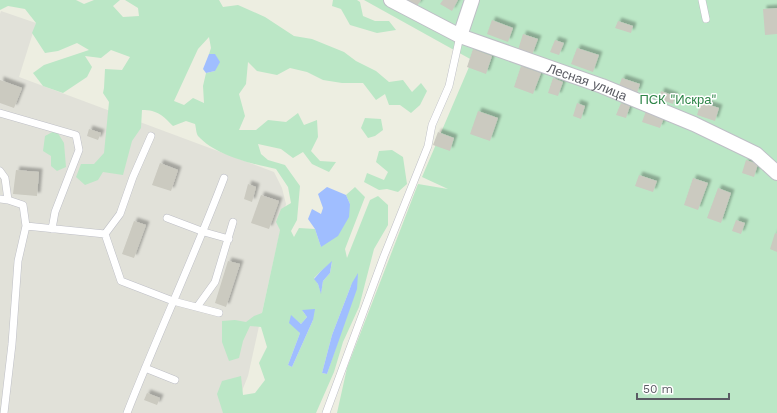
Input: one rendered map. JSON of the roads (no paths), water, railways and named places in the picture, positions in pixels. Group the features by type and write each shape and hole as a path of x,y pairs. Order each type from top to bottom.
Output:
{"street":[{"name":"Лесная улица","path":"391,0 460,36 602,86 694,124 756,154 777,173"},
{"path":"460,36 472,0"}],"lane":[{"path":"702,0 706,19"},
{"path":"326,413 381,263 428,146 432,125 449,86 460,36"},
{"path":"0,113 76,135 79,150 55,212 52,229"},
{"path":"106,234 120,214 132,177 151,136"},
{"path":"0,171 5,178 8,200"},
{"path":"128,413 173,301 204,232 224,178"},
{"path":"0,199 23,205 26,226 18,261 12,344 4,413"},
{"path":"167,218 228,239"},
{"path":"197,307 215,282 233,222"},
{"path":"26,226 106,234"},
{"path":"106,234 121,280 173,301 219,313"},
{"path":"145,368 175,380"}],"water":[{"path":"209,54 215,54 220,62 215,71 206,73 203,69"},
{"path":"327,187 346,195 350,204 349,217 338,236 321,247 315,229 308,219 312,209 321,214 323,208 318,194"},
{"path":"332,261 330,273 323,281 321,294 318,284 314,279"},
{"path":"358,273 357,289 327,374 322,373 332,335 352,283"},
{"path":"315,309 313,320 292,367 288,365 300,333 289,323 291,315 301,324 307,317 302,310"}],"park label":[{"name":"ПСК \"Искра\"","path":"678,99"}]}
